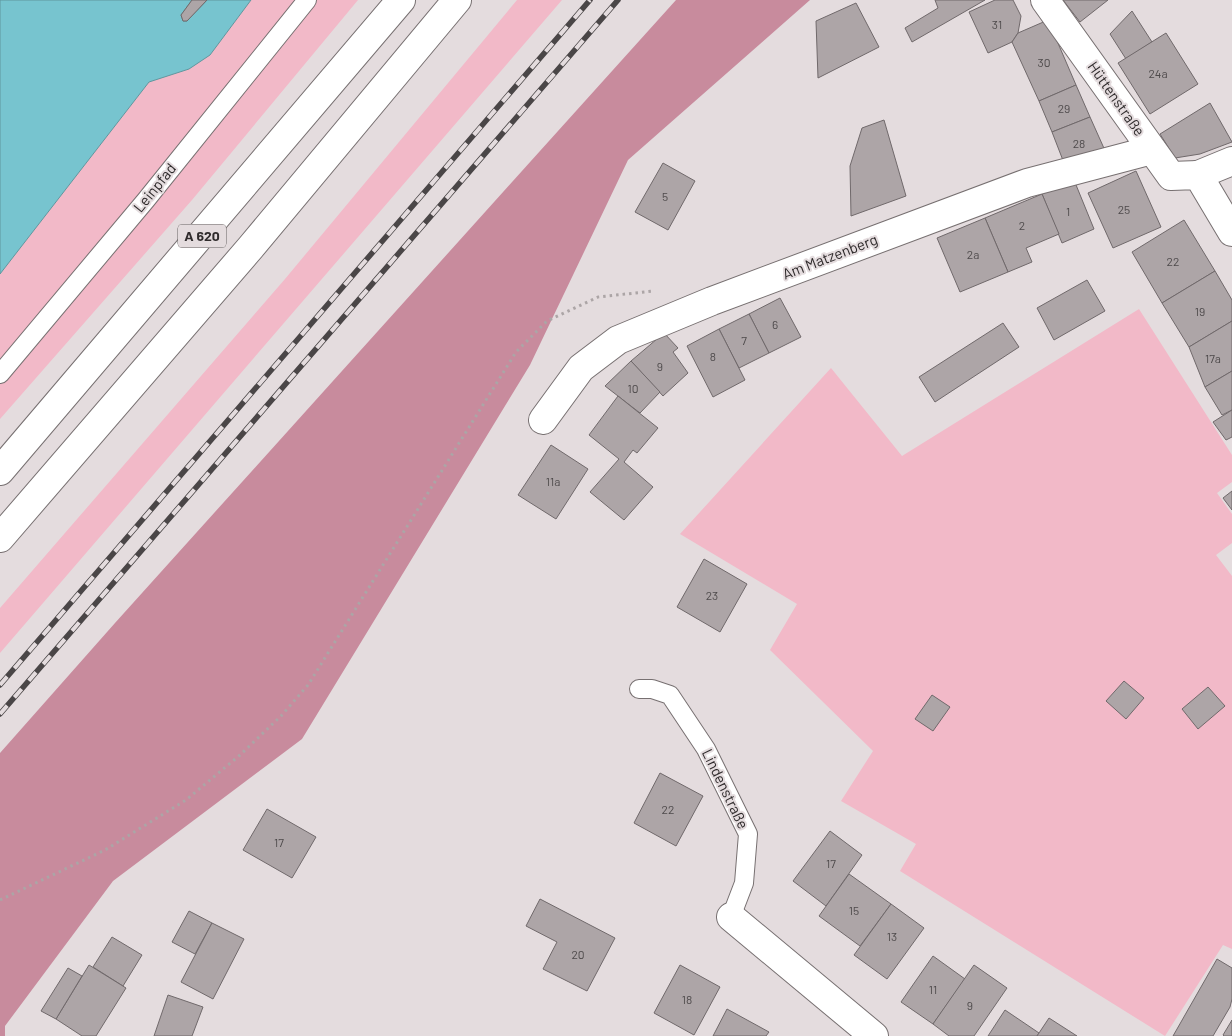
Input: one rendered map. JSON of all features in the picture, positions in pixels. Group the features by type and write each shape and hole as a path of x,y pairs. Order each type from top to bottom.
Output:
{"main road":[{"name":"A 620","path":"0,471 401,0"},
{"name":"A 620","path":"0,538 251,247 457,0"},
{"name":"Hüttenstraße","path":"1045,0 1171,176 1198,175 1232,160"},
{"name":"Am Matzenberg","path":"543,420 581,368 618,340 712,301 1027,183 1152,150"},
{"path":"1198,175 1232,232"},
{"name":"Lindenstraße","path":"731,917 874,1036"}],"lane":[{"name":"Leinpfad","path":"0,374 146,200 307,0"},
{"name":"Lindenstraße","path":"639,689 652,690 670,696 706,749 748,834 744,883 731,917"}],"path":[{"path":"0,900 105,850 186,800 240,755 308,686 516,352 547,321 598,297 656,291"}],"shaded area":[{"path":"251,0 358,0 192,200 0,419 0,274 149,82 189,69 210,55"},
{"path":"517,0 562,0 0,653 0,608 285,279"},
{"path":"676,0 810,0 628,160 530,365 302,739 113,881 5,1026 5,1036 0,1036 0,753"},
{"path":"1139,309 1232,455 1232,482 1217,493 1232,514 1232,543 1216,555 1232,576 1232,949 1223,945 1165,1036 900,871 916,844 841,801 873,751 770,650 797,604 680,534 831,368 902,456"}],"water":[{"path":"0,0 192,0 181,15 183,21 187,21 207,0 251,0 210,55 189,69 149,82 0,274"}],"building":[{"path":"192,0 207,0 187,21 183,21 181,15"},
{"path":"935,0 985,0 912,42 905,28 938,8"},
{"path":"995,0 1013,0 1021,16 1018,33 1012,42 988,53 969,12"},
{"path":"1063,0 1108,0 1080,22"},
{"path":"856,3 879,47 818,78 816,21"},
{"path":"1132,11 1152,42 1126,59 1110,34"},
{"path":"1048,20 1076,85 1039,101 1012,42 1018,33"},
{"path":"1166,33 1198,84 1150,114 1118,63"},
{"path":"1076,85 1090,117 1052,132 1039,101"},
{"path":"1210,103 1232,142 1200,154 1175,158 1160,134"},
{"path":"1090,117 1107,155 1064,163 1052,132"},
{"path":"884,120 906,196 851,216 850,166 862,128"},
{"path":"663,163 695,181 668,230 635,212"},
{"path":"1136,171 1161,227 1113,248 1088,193"},
{"path":"1074,180 1094,229 1062,243 1042,194"},
{"path":"1042,194 1059,234 1026,248 1032,262 1008,272 985,218"},
{"path":"985,218 1008,272 960,292 937,238"},
{"path":"1184,220 1215,271 1162,303 1132,252"},
{"path":"1215,271 1232,300 1232,321 1189,347 1162,303"},
{"path":"1087,280 1105,311 1054,340 1037,308"},
{"path":"780,298 801,337 769,353 749,314"},
{"path":"749,314 769,353 739,368 719,329"},
{"path":"1232,321 1232,371 1205,387 1189,347"},
{"path":"1003,323 1019,347 935,402 919,377"},
{"path":"719,329 745,380 713,397 687,346"},
{"path":"664,333 678,348 673,352 688,373 663,396 631,361"},
{"path":"631,361 660,392 640,413 605,386"},
{"path":"1232,371 1232,410 1222,415 1205,387"},
{"path":"618,396 658,428 637,453 633,450 624,462 653,487 624,520 590,492 619,459 589,435"},
{"path":"1232,410 1232,437 1226,440 1213,422"},
{"path":"551,445 588,469 556,519 518,495"},
{"path":"1232,491 1232,510 1223,498"},
{"path":"704,559 747,584 720,632 677,607"},
{"path":"1124,681 1144,698 1126,719 1106,701"},
{"path":"1208,687 1225,706 1198,729 1182,709"},
{"path":"932,695 950,707 933,731 915,719"},
{"path":"660,773 703,796 676,846 634,823"},
{"path":"267,809 316,837 292,878 243,850"},
{"path":"830,831 862,855 826,906 793,881"},
{"path":"849,874 891,904 860,946 819,916"},
{"path":"540,899 615,938 587,991 543,969 557,942 526,926"},
{"path":"891,904 924,928 887,979 854,955"},
{"path":"189,911 212,923 195,954 172,942"},
{"path":"212,923 244,939 213,999 181,982"},
{"path":"112,937 142,955 123,986 93,967"},
{"path":"933,956 965,979 933,1024 901,1002"},
{"path":"1217,959 1232,968 1232,999 1230,1007 1213,1036 1173,1036"},
{"path":"89,965 126,988 96,1036 82,1036 56,1019"},
{"path":"680,965 720,987 694,1035 654,1013"},
{"path":"974,965 1007,988 974,1036 949,1036 933,1024"},
{"path":"68,968 82,976 56,1019 41,1011"},
{"path":"168,995 203,1007 192,1036 154,1036"},
{"path":"727,1009 769,1032 766,1036 713,1036"},
{"path":"1005,1010 1039,1033 1037,1036 988,1036"},
{"path":"1049,1018 1077,1036 1037,1036"},
{"path":"1232,1020 1232,1036 1224,1036 1223,1035"}],"railway":[{"path":"0,685 590,0"},
{"path":"0,714 618,0"}]}
